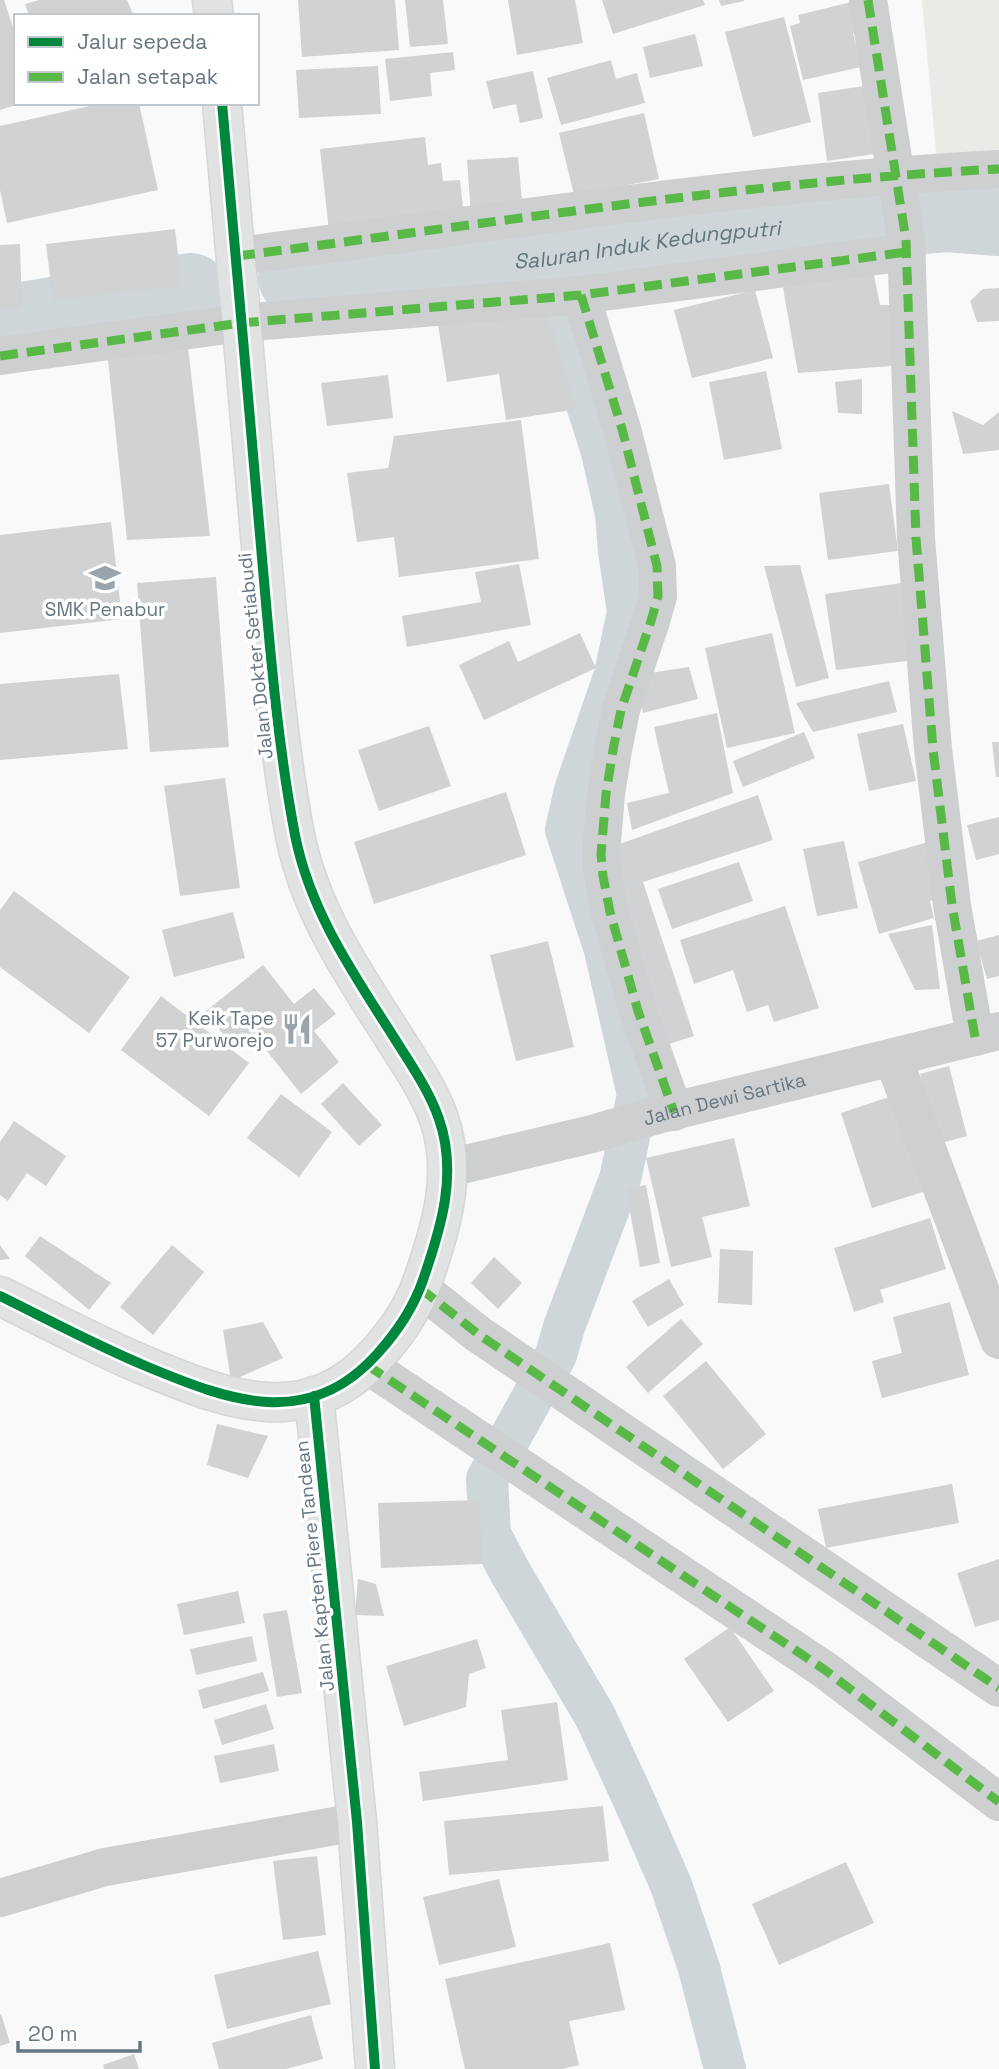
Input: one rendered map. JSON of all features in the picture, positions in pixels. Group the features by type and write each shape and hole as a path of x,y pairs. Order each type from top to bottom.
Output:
{"street":[{"path":"868,0 907,246 916,538 933,749 952,905 987,1034"},
{"name":"Jalan Dokter Setiabudi","path":"222,105 274,696 295,838 310,889 333,940 421,1080 440,1120 449,1168 445,1204 436,1242 420,1288 389,1341 367,1365 340,1386 314,1396"},
{"path":"237,256 551,214 999,169"},
{"path":"0,356 241,323 565,297 907,246"},
{"path":"565,297 622,429 657,566 657,596 652,621 621,710 613,750 601,854 610,912 668,1113"},
{"name":"Jalan Dewi Sartika","path":"449,1168 987,1034"},
{"path":"892,1058 999,1340"},
{"path":"420,1288 478,1334 999,1688"},
{"path":"0,1296 105,1349 208,1392 250,1402 282,1402 314,1396"},
{"path":"367,1365 825,1670 999,1802"},
{"name":"Jalan Kapten Piere Tandean","path":"314,1396 357,1822 375,2069"},
{"path":"0,1898 105,1867 357,1822"}],"shaded area":[{"path":"922,0 999,0 999,168 938,172"}],"building":[{"path":"0,0 4,0 14,30 16,105 0,110"},
{"path":"39,0 127,0 133,14 28,14 25,4"},
{"path":"298,0 395,0 399,50 302,57"},
{"path":"405,0 443,0 448,44 410,47"},
{"path":"508,0 575,0 583,43 517,55"},
{"path":"602,0 703,0 705,5 613,34"},
{"path":"719,0 744,0 744,1 721,6"},
{"path":"860,0 871,30 853,33 861,67 803,80 790,26 800,23 798,15"},
{"path":"784,17 811,122 753,137 725,32"},
{"path":"695,34 703,66 650,78 643,47"},
{"path":"453,52 455,70 430,73 432,96 390,101 385,59"},
{"path":"611,60 616,79 637,73 645,103 561,125 547,78"},
{"path":"378,66 381,114 299,118 296,70"},
{"path":"533,71 543,118 520,123 516,104 493,109 486,81"},
{"path":"870,85 881,153 827,161 818,93"},
{"path":"94,105 139,105 158,190 7,223 0,190 0,126"},
{"path":"644,113 659,179 574,195 559,133"},
{"path":"425,137 428,165 441,163 443,181 460,180 464,216 329,231 320,149"},
{"path":"518,157 523,212 471,215 467,160"},
{"path":"175,229 182,286 53,300 46,244"},
{"path":"20,244 22,309 0,310 0,245"},
{"path":"873,270 880,305 909,305 905,365 798,373 782,282"},
{"path":"999,288 999,321 977,322 970,301 983,289"},
{"path":"755,290 773,358 692,378 674,310"},
{"path":"546,309 577,409 506,420 499,374 447,382 438,324"},
{"path":"188,348 210,536 127,540 108,360"},
{"path":"766,371 782,449 724,460 709,382"},
{"path":"388,375 393,418 327,426 321,383"},
{"path":"862,379 862,414 838,413 835,382"},
{"path":"952,411 983,425 999,412 999,450 963,454"},
{"path":"521,420 539,559 399,577 394,537 357,542 347,473 388,468 394,436"},
{"path":"889,484 898,551 828,560 819,493"},
{"path":"111,522 122,619 0,633 0,535"},
{"path":"519,564 531,625 407,647 402,616 481,602 475,572"},
{"path":"800,565 829,678 796,687 764,566"},
{"path":"216,577 229,747 150,752 137,583"},
{"path":"902,583 914,660 836,670 825,594"},
{"path":"580,633 596,668 484,720 459,665 509,641 518,662"},
{"path":"772,633 795,733 727,748 705,648"},
{"path":"689,667 698,699 643,713 637,675"},
{"path":"119,674 128,749 0,760 0,684"},
{"path":"889,681 897,712 813,732 796,703"},
{"path":"717,713 733,793 632,830 627,803 669,793 654,727"},
{"path":"903,724 916,781 869,791 857,734"},
{"path":"429,726 451,786 379,811 358,750"},
{"path":"804,732 815,758 743,787 733,761"},
{"path":"992,742 999,742 999,777 996,777"},
{"path":"225,778 240,888 180,896 164,786"},
{"path":"506,792 526,855 374,904 354,842"},
{"path":"758,795 773,840 643,882 694,1036 666,1045 611,847"},
{"path":"999,817 999,854 976,860 967,825"},
{"path":"844,841 858,908 817,916 803,849"},
{"path":"928,842 944,897 930,901 934,918 879,934 858,862"},
{"path":"739,862 753,901 672,929 658,889"},
{"path":"14,891 130,977 89,1033 0,967 0,910"},
{"path":"785,906 819,1008 774,1022 768,1005 747,1012 733,970 694,984 680,940"},
{"path":"233,912 245,958 174,977 162,930"},
{"path":"932,925 940,989 915,990 888,934"},
{"path":"999,935 999,976 987,979 976,941"},
{"path":"548,941 574,1047 516,1061 490,955"},
{"path":"263,965 294,1004 314,988 336,1014 314,1031 339,1062 301,1094 255,1036 236,1050 205,1012"},
{"path":"161,996 249,1063 209,1116 121,1050"},
{"path":"949,1066 967,1136 938,1144 920,1074"},
{"path":"343,1083 382,1125 359,1146 321,1104"},
{"path":"281,1094 332,1132 299,1177 247,1138"},
{"path":"895,1095 926,1191 872,1208 841,1113"},
{"path":"14,1121 66,1156 46,1186 27,1173 8,1201 0,1195 0,1142"},
{"path":"734,1138 750,1206 702,1217 712,1257 671,1267 646,1158"},
{"path":"646,1185 660,1263 640,1267 626,1189"},
{"path":"930,1218 946,1269 880,1290 884,1302 854,1312 834,1248"},
{"path":"40,1236 111,1283 89,1310 25,1256"},
{"path":"0,1245 10,1259 0,1260"},
{"path":"172,1245 204,1272 153,1335 120,1307"},
{"path":"720,1249 753,1251 752,1305 718,1303"},
{"path":"494,1257 522,1283 498,1309 471,1283"},
{"path":"669,1279 684,1305 648,1327 632,1301"},
{"path":"950,1302 969,1375 882,1398 872,1361 902,1353 893,1317"},
{"path":"681,1319 703,1344 648,1393 626,1367"},
{"path":"263,1322 283,1358 231,1381 223,1330"},
{"path":"706,1361 766,1434 723,1469 663,1396"},
{"path":"217,1424 268,1436 248,1478 207,1465"},
{"path":"952,1484 959,1523 826,1548 818,1509"},
{"path":"480,1500 482,1564 381,1568 378,1503"},
{"path":"999,1559 999,1620 975,1627 957,1573"},
{"path":"358,1579 376,1584 384,1616 355,1615"},
{"path":"238,1591 245,1623 184,1635 177,1604"},
{"path":"287,1610 302,1693 277,1697 263,1614"},
{"path":"730,1627 774,1691 728,1722 684,1659"},
{"path":"252,1636 257,1661 196,1675 190,1649"},
{"path":"477,1639 486,1668 469,1674 466,1707 404,1726 386,1666"},
{"path":"263,1672 269,1691 203,1709 198,1690"},
{"path":"557,1702 568,1780 423,1801 419,1772 508,1760 501,1710"},
{"path":"266,1704 274,1729 222,1745 214,1720"},
{"path":"274,1744 279,1771 220,1783 214,1756"},
{"path":"603,1806 609,1861 449,1875 444,1821"},
{"path":"317,1856 326,1935 283,1940 273,1861"},
{"path":"846,1862 874,1923 779,1965 752,1904"},
{"path":"499,1879 516,1947 439,1965 423,1897"},
{"path":"610,1943 625,2010 569,2021 579,2065 562,2069 465,2069 445,1979"},
{"path":"318,1951 331,2004 227,2029 214,1975"},
{"path":"0,2015 10,2043 0,2046"},
{"path":"311,2015 323,2059 286,2069 219,2069 212,2043"},
{"path":"134,2054 139,2069 104,2069 103,2065"}],"waterway":[{"name":"Saluran Induk Kedungputri","path":"295,278 355,271 541,260 708,234 947,215 999,219"},
{"path":"541,260 602,452 616,514 628,612 615,674 575,790 566,830 605,950 638,1095 620,1179 556,1355 487,1479 490,1534 595,1716 633,1798 671,1885 699,1968 725,2069"},
{"name":"Saluran Induk Kedungputri","path":"0,323 191,290"}],"marked path":[{"path":"868,0 906,240 916,538 933,749 952,905 975,1037"},
{"path":"237,256 713,194 903,175 999,169"},
{"path":"0,356 241,323 581,295 907,252"},
{"path":"581,295 622,429 657,566 658,596 621,710 613,750 601,854 610,912 638,1011 674,1112"},
{"path":"420,1288 478,1334 999,1688"},
{"path":"367,1365 825,1670 999,1802"}],"cycle path":[{"path":"0,1296 129,1359 209,1390 268,1402 297,1401 324,1393 352,1377 392,1336 419,1290 436,1241 445,1201 445,1140 435,1108 322,915 311,890 295,835 274,685 222,105"},
{"path":"314,1396 357,1822 375,2069"}],"place":[{"name":"SMK Penabur","path":"105,578"},
{"name":"Keik Tape 57 Purworejo","path":"297,1029"}]}
